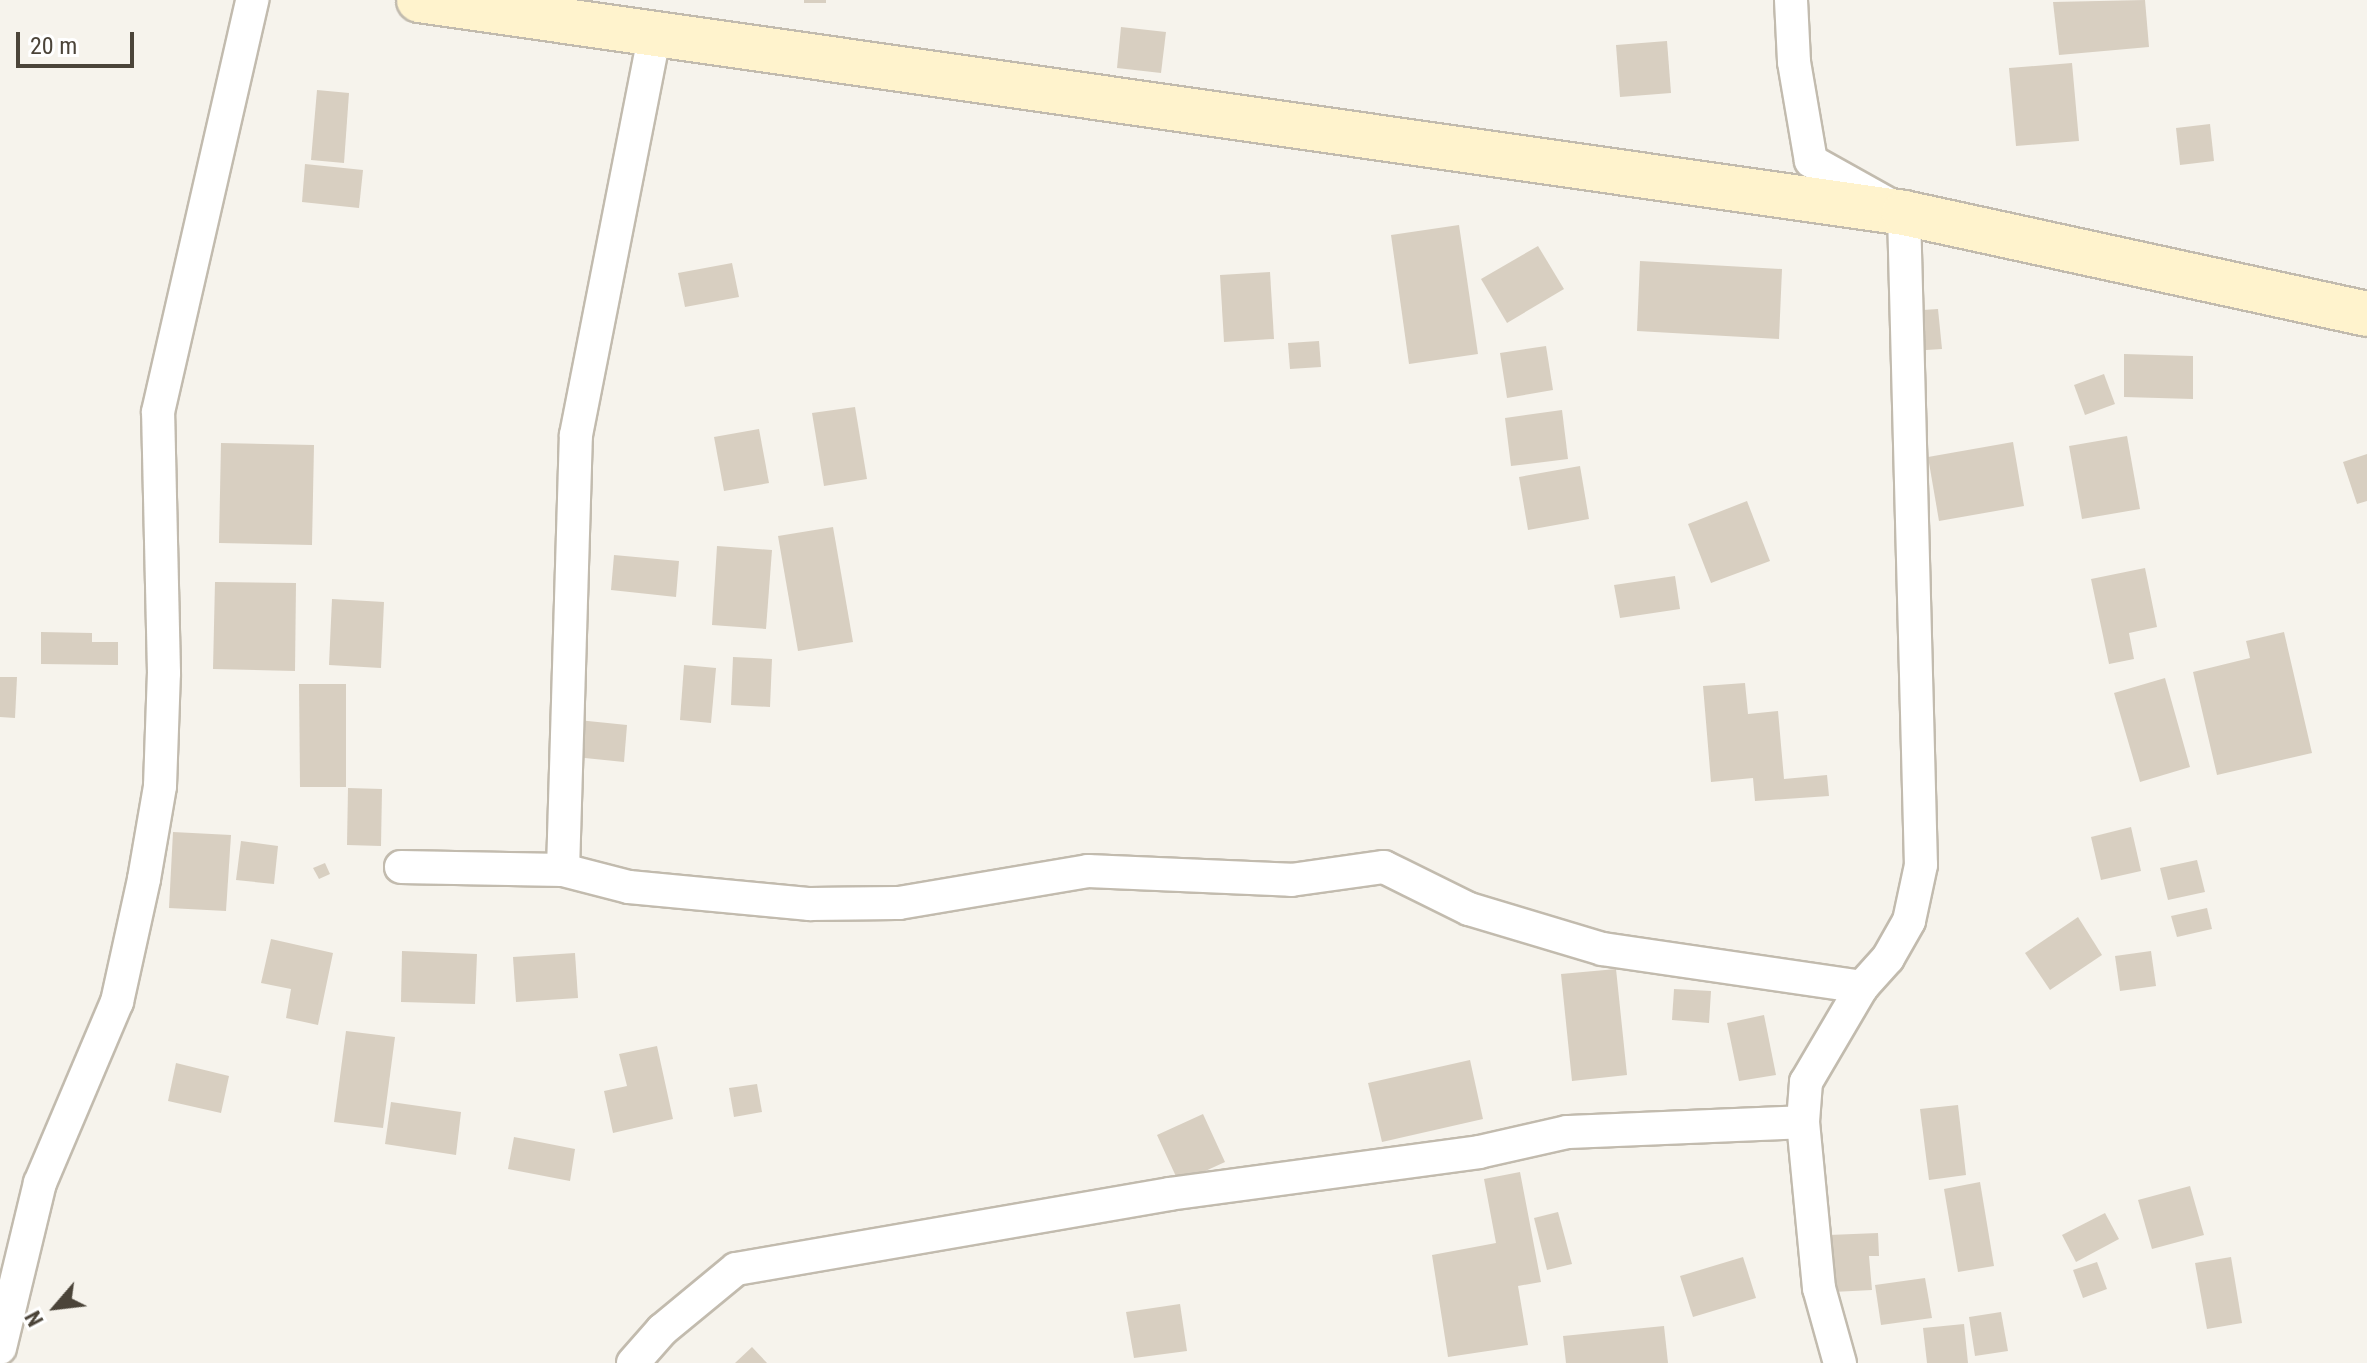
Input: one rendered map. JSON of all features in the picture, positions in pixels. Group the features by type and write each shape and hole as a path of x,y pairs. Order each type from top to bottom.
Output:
{"street":[{"path":"0,1348 40,1183 117,1002 144,879 160,786 164,673 158,412 252,0"},
{"path":"419,0 1904,213 2367,314"},
{"path":"1791,0 1794,62 1811,161 1904,213"},
{"path":"563,870 576,435 654,36"},
{"path":"1840,1363 1819,1288 1803,1122 1806,1082 1862,987 1888,958 1909,921 1921,865 1904,213"},
{"path":"401,867 563,870 629,887 824,904 899,903 1088,871 1291,880 1384,867 1469,909 1602,949 1862,987"},
{"path":"633,1363 662,1330 736,1269 1169,1194 1479,1152 1567,1132 1803,1122"}],"building":[{"path":"804,0 826,0 826,3 804,3"},
{"path":"2145,0 2149,47 2059,55 2053,2"},
{"path":"1121,27 1166,32 1161,73 1117,68"},
{"path":"1667,41 1671,93 1620,97 1616,45"},
{"path":"2072,63 2079,141 2016,146 2009,68"},
{"path":"317,90 349,93 344,163 311,160"},
{"path":"2210,124 2214,161 2180,165 2176,128"},
{"path":"305,164 363,170 359,208 302,202"},
{"path":"1459,225 1478,354 1409,364 1391,235"},
{"path":"1538,246 1564,289 1507,323 1481,279"},
{"path":"1640,261 1782,269 1779,339 1637,331"},
{"path":"732,263 739,297 685,307 678,273"},
{"path":"1270,272 1274,339 1224,342 1220,275"},
{"path":"1938,309 1942,349 1895,352 1892,312"},
{"path":"1319,341 1321,367 1290,369 1288,343"},
{"path":"1546,346 1553,390 1507,398 1500,353"},
{"path":"2124,354 2193,356 2193,399 2124,397"},
{"path":"2104,374 2115,404 2085,415 2074,385"},
{"path":"855,407 867,479 824,486 812,413"},
{"path":"1562,410 1568,459 1511,466 1505,418"},
{"path":"759,429 769,483 724,491 714,437"},
{"path":"2127,436 2140,509 2082,519 2069,446"},
{"path":"2013,442 2024,506 1939,521 1928,457"},
{"path":"221,443 314,445 312,545 219,543"},
{"path":"2367,454 2367,501 2357,504 2343,462"},
{"path":"1580,466 1589,519 1528,530 1519,477"},
{"path":"1747,501 1770,561 1711,583 1688,524"},
{"path":"833,527 853,642 798,651 778,536"},
{"path":"717,546 772,550 766,629 712,625"},
{"path":"614,555 679,561 676,597 611,590"},
{"path":"2145,568 2157,627 2129,633 2134,659 2109,664 2091,579"},
{"path":"1675,576 1680,609 1620,618 1614,585"},
{"path":"215,582 296,583 295,671 213,669"},
{"path":"332,599 384,602 381,668 329,665"},
{"path":"41,632 92,633 92,642 118,642 118,665 41,664"},
{"path":"2284,632 2312,753 2217,775 2193,672 2250,658 2246,641"},
{"path":"733,657 772,659 770,707 731,705"},
{"path":"684,665 716,668 711,723 680,720"},
{"path":"0,677 17,677 15,718 0,717"},
{"path":"2165,678 2190,767 2140,782 2114,693"},
{"path":"1745,683 1748,714 1778,711 1784,779 1827,775 1829,796 1755,801 1753,778 1711,782 1703,686"},
{"path":"299,684 346,684 346,787 300,787"},
{"path":"578,720 627,725 624,762 575,757"},
{"path":"348,788 382,789 381,846 347,845"},
{"path":"2131,827 2141,871 2101,880 2091,837"},
{"path":"173,832 231,835 226,911 169,908"},
{"path":"241,841 278,846 274,884 236,880"},
{"path":"2197,860 2205,892 2168,900 2160,868"},
{"path":"325,863 330,874 319,879 313,868"},
{"path":"2207,908 2212,929 2177,937 2171,916"},
{"path":"2078,917 2102,955 2050,990 2025,953"},
{"path":"271,939 333,953 318,1025 286,1018 291,989 261,983"},
{"path":"402,951 477,954 475,1004 401,1002"},
{"path":"2151,951 2156,986 2120,991 2115,956"},
{"path":"575,953 578,998 516,1002 513,957"},
{"path":"1616,969 1627,1075 1572,1081 1561,974"},
{"path":"1674,989 1711,991 1709,1023 1672,1020"},
{"path":"1764,1015 1776,1075 1739,1081 1727,1023"},
{"path":"346,1031 395,1037 383,1128 334,1122"},
{"path":"657,1046 673,1119 613,1133 604,1091 627,1086 619,1054"},
{"path":"1470,1060 1483,1119 1382,1142 1368,1083"},
{"path":"176,1063 229,1076 221,1113 168,1101"},
{"path":"757,1084 762,1112 734,1117 729,1088"},
{"path":"391,1102 461,1112 456,1155 385,1144"},
{"path":"1958,1105 1966,1175 1929,1180 1920,1109"},
{"path":"1203,1114 1225,1162 1179,1183 1157,1135"},
{"path":"514,1137 575,1149 570,1181 508,1169"},
{"path":"1520,1172 1541,1282 1518,1286 1528,1345 1448,1357 1432,1255 1496,1243 1484,1179"},
{"path":"1980,1182 1994,1266 1958,1272 1944,1189"},
{"path":"2190,1186 2204,1235 2152,1249 2138,1200"},
{"path":"1558,1212 1572,1264 1547,1270 1534,1218"},
{"path":"2105,1213 2119,1239 2076,1262 2062,1235"},
{"path":"1878,1233 1879,1256 1869,1256 1872,1290 1833,1292 1829,1235"},
{"path":"1743,1257 1756,1298 1693,1317 1680,1276"},
{"path":"2231,1257 2242,1323 2207,1329 2195,1263"},
{"path":"2097,1262 2107,1289 2083,1298 2073,1270"},
{"path":"1925,1278 1932,1318 1881,1325 1875,1285"},
{"path":"1180,1304 1187,1351 1134,1358 1126,1312"},
{"path":"2001,1312 2008,1351 1975,1356 1969,1317"},
{"path":"1964,1324 1968,1363 1927,1363 1923,1328"},
{"path":"1664,1326 1668,1363 1566,1363 1563,1336"},
{"path":"752,1347 767,1363 735,1363"}]}
